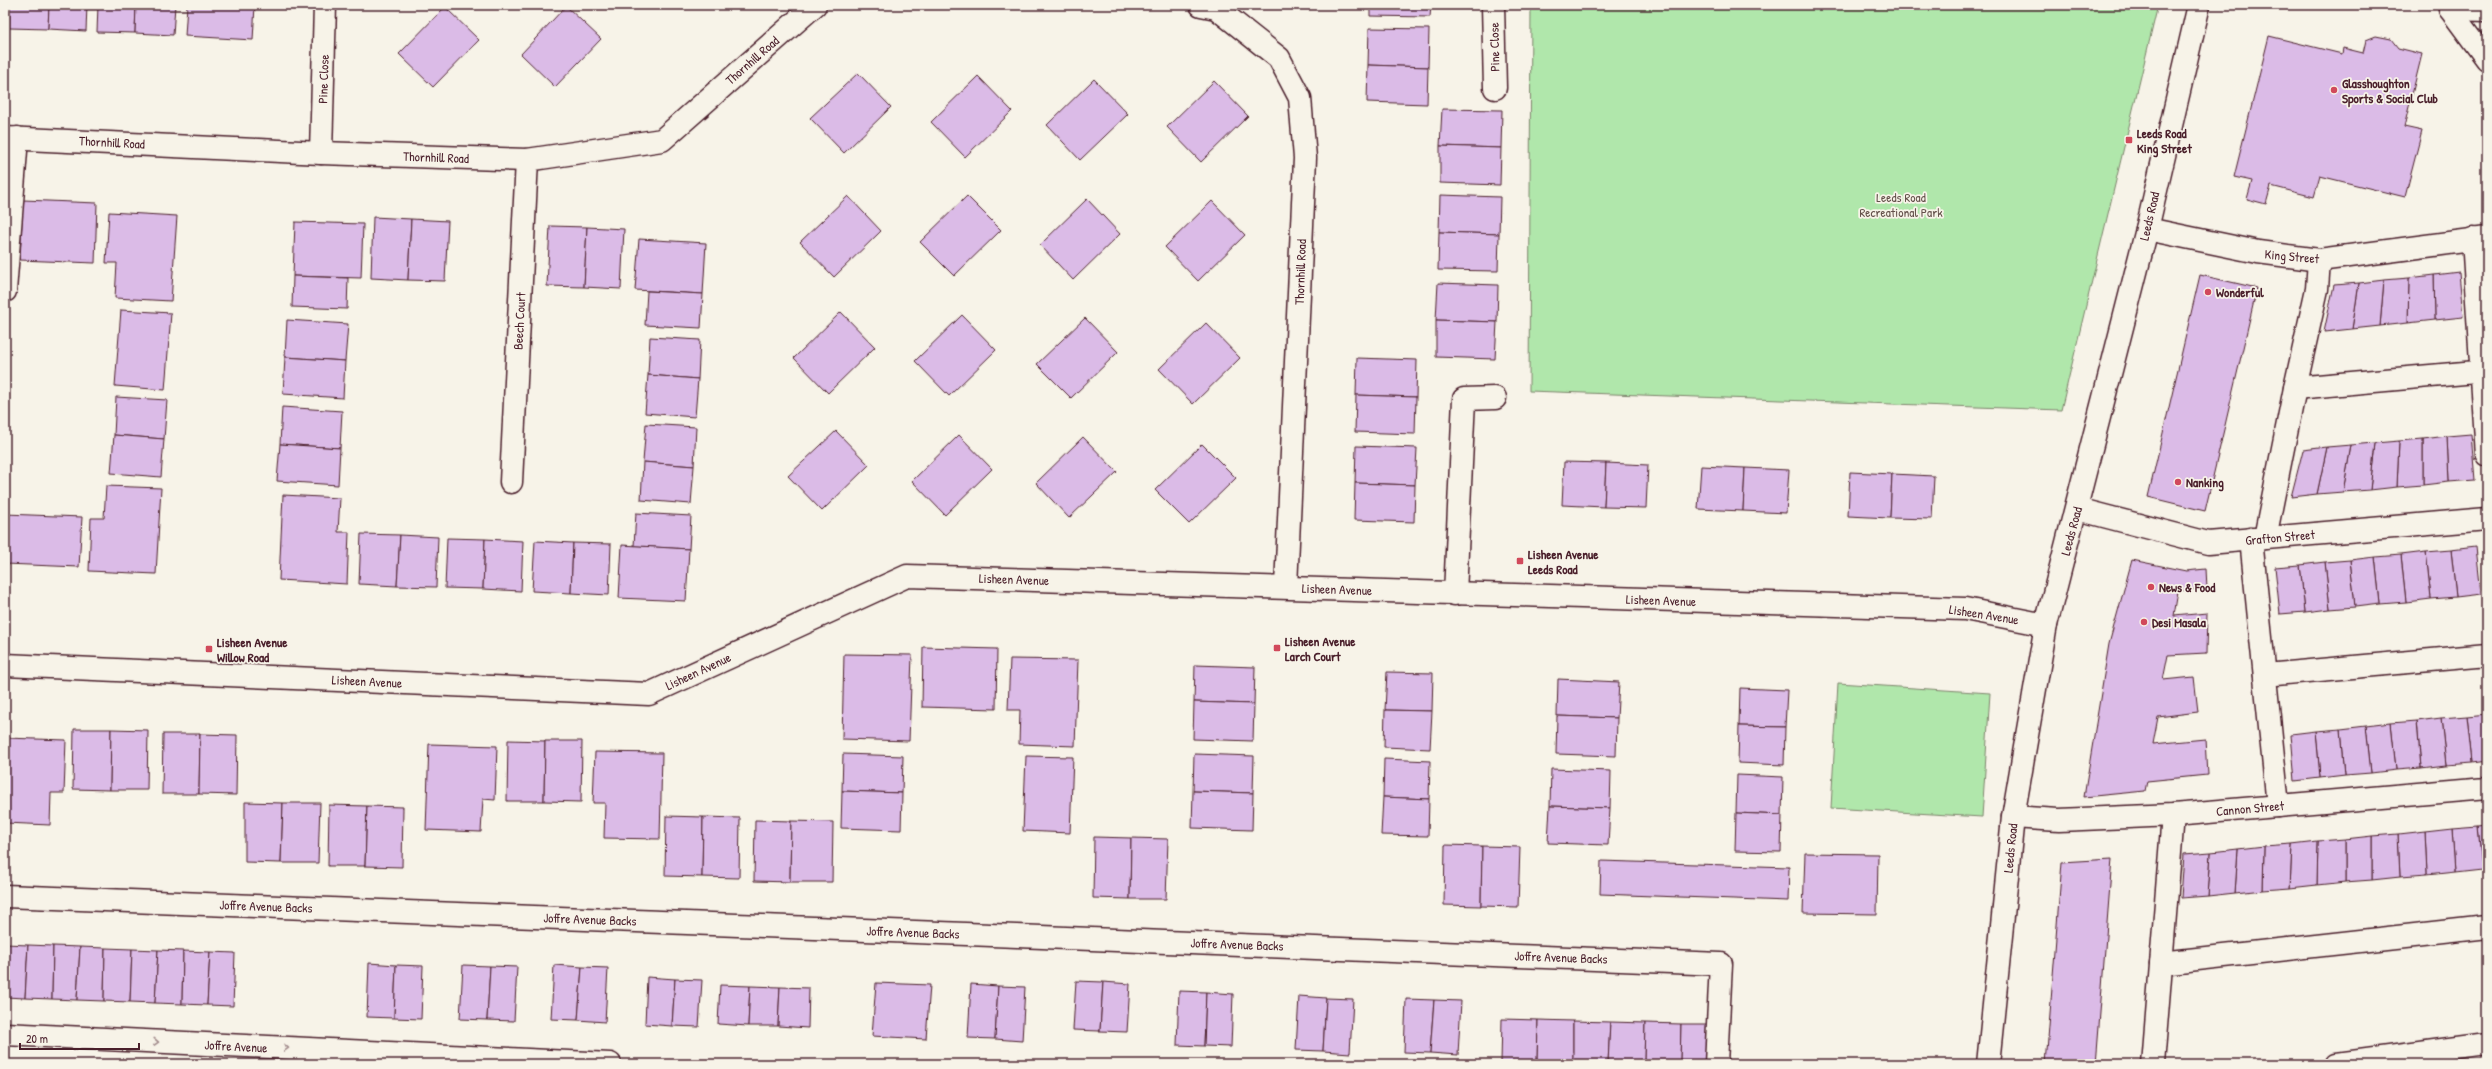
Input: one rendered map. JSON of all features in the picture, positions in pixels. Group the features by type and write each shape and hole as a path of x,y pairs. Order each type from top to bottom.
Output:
{"street":[{"name":"Pine Close","path":"321,153 325,5"},
{"name":"Thornhill Road","path":"11,138 321,153 527,160 662,140 815,5"},
{"name":"Thornhill Road","path":"1201,5 1216,8 1279,58 1300,98 1305,158 1286,586"},
{"name":"Pine Close","path":"1493,5 1495,88"},
{"name":"Leeds Road","path":"1988,1064 2013,817 2046,625 2077,510 2199,5"},
{"path":"2450,7 2487,10"},
{"path":"2450,7 2487,59"},
{"path":"5,291 11,138"},
{"name":"Beech Court","path":"511,482 527,160"},
{"name":"King Street","path":"2146,229 2258,252 2319,260 2480,239"},
{"path":"2480,239 2487,455"},
{"path":"2278,806 2265,675 2258,539 2295,388 2317,289 2319,260"},
{"path":"2295,388 2484,372"},
{"path":"1455,594 1464,399 1495,398"},
{"name":"Grafton Street","path":"2077,510 2208,543 2487,519"},
{"name":"Lisheen Avenue","path":"5,665 649,694 907,576 1286,586 1455,594 1965,609 2046,625"},
{"path":"2265,675 2487,655"},
{"name":"Cannon Street","path":"2013,817 2059,820 2173,815 2487,788"},
{"path":"2153,1064 2173,815"},
{"name":"Joffre Avenue Backs","path":"5,896 1721,964 1716,1064"},
{"path":"2161,963 2487,928"},
{"name":"Joffre Avenue","path":"5,1034 610,1064"},
{"path":"2337,1064 2487,1044"}],"green space":[{"name":"Leeds Road Recreational Park","path":"1531,5 2158,5 2061,410 1529,391"},
{"path":"1838,683 1990,693 1982,817 1831,808"}],"building":[{"path":"10,5 49,5 48,29 9,28"},
{"path":"49,5 87,5 86,31 48,29"},
{"path":"98,5 136,5 135,33 97,32"},
{"path":"136,5 175,5 173,35 135,33"},
{"path":"187,5 255,5 253,40 185,36"},
{"path":"1370,5 1431,5 1430,17 1370,16"},
{"path":"566,6 601,39 555,87 521,54"},
{"path":"445,7 479,40 433,87 399,54"},
{"path":"1369,28 1429,29 1428,67 1368,65"},
{"name":"Glasshoughton Sports & Social Club","path":"2269,36 2342,54 2343,48 2363,53 2366,40 2376,36 2391,39 2398,48 2422,54 2404,127 2422,131 2405,197 2320,176 2314,197 2271,186 2266,204 2247,199 2252,181 2234,177"},
{"path":"1368,65 1428,67 1427,104 1367,102"},
{"path":"858,73 891,107 844,153 810,118"},
{"path":"978,76 1012,111 965,157 931,122"},
{"path":"1094,79 1128,114 1080,160 1047,125"},
{"path":"1214,81 1248,116 1201,162 1167,127"},
{"path":"1442,109 1502,110 1501,148 1440,146"},
{"path":"1440,146 1501,148 1500,185 1440,183"},
{"path":"1440,195 1500,197 1499,234 1439,232"},
{"path":"848,196 881,231 834,277 800,242"},
{"path":"967,196 1001,230 954,276 920,242"},
{"path":"1087,199 1120,234 1073,280 1040,245"},
{"path":"23,200 97,203 95,263 20,260"},
{"path":"1212,201 1245,235 1198,281 1165,247"},
{"path":"109,212 177,216 171,301 115,298 117,263 106,263"},
{"path":"373,217 411,219 408,280 371,278"},
{"path":"411,219 448,221 445,281 408,280"},
{"path":"295,222 363,224 361,278 293,276"},
{"path":"550,226 587,227 584,287 547,286"},
{"path":"587,227 624,229 621,289 584,287"},
{"path":"1439,232 1499,234 1498,271 1438,270"},
{"path":"639,239 706,243 703,294 635,290"},
{"path":"2459,272 2463,317 2435,320 2434,275"},
{"path":"2200,275 2257,288 2205,511 2148,497"},
{"path":"2434,275 2435,320 2408,323 2409,278"},
{"path":"293,276 348,278 347,309 292,307"},
{"path":"2409,278 2408,323 2380,326 2384,280"},
{"path":"2384,280 2380,326 2352,329 2359,283"},
{"path":"1438,283 1498,285 1497,322 1436,320"},
{"path":"2359,283 2352,329 2324,332 2334,285"},
{"path":"647,291 703,294 701,328 645,325"},
{"path":"121,310 171,313 165,390 115,386"},
{"path":"841,312 875,347 828,393 794,358"},
{"path":"962,315 996,350 949,396 915,361"},
{"path":"1085,318 1118,352 1071,398 1037,364"},
{"path":"287,320 348,324 345,361 285,357"},
{"path":"1436,320 1497,322 1495,359 1436,357"},
{"path":"1206,323 1240,358 1193,404 1159,369"},
{"path":"650,337 700,340 698,379 648,375"},
{"path":"285,357 345,361 343,398 283,394"},
{"path":"1357,358 1417,360 1416,397 1356,395"},
{"path":"648,375 698,379 695,417 645,413"},
{"path":"1356,395 1416,397 1415,434 1355,432"},
{"path":"116,397 167,400 164,439 114,435"},
{"path":"282,407 342,411 340,448 280,444"},
{"path":"646,424 696,427 694,466 643,462"},
{"path":"836,431 869,465 822,511 788,476"},
{"path":"2471,434 2475,480 2449,482 2447,436"},
{"path":"114,435 164,439 161,477 111,473"},
{"path":"959,435 992,469 945,515 912,481"},
{"path":"2447,436 2449,482 2423,485 2423,439"},
{"path":"1083,437 1117,472 1069,518 1036,483"},
{"path":"2423,439 2423,485 2397,487 2399,441"},
{"path":"2399,441 2397,487 2370,490 2375,443"},
{"path":"2375,443 2370,490 2343,492 2351,445"},
{"path":"280,444 340,448 338,485 277,481"},
{"path":"1202,444 1236,478 1189,524 1155,490"},
{"path":"2351,445 2343,492 2317,494 2327,447"},
{"path":"1356,446 1417,448 1415,485 1355,483"},
{"path":"2327,447 2317,494 2291,497 2303,450"},
{"path":"643,462 694,466 691,504 641,500"},
{"path":"1564,462 1606,463 1604,507 1562,505"},
{"path":"1606,463 1648,465 1646,508 1604,507"},
{"path":"1701,466 1745,468 1743,511 1698,509"},
{"path":"1745,468 1789,470 1786,513 1743,511"},
{"path":"1850,472 1892,474 1890,518 1848,516"},
{"path":"1892,474 1934,476 1932,519 1890,518"},
{"path":"1355,483 1415,485 1414,522 1354,520"},
{"path":"106,486 161,488 156,574 89,571 91,518 104,518"},
{"path":"283,495 340,498 338,532 349,532 347,584 279,580"},
{"path":"636,513 691,516 689,549 634,546"},
{"path":"5,514 82,517 79,567 5,564"},
{"path":"361,534 400,535 397,586 359,584"},
{"path":"400,535 438,537 436,587 397,586"},
{"path":"447,538 485,539 483,589 445,588"},
{"path":"485,539 523,541 521,591 483,589"},
{"path":"535,541 573,543 571,593 532,591"},
{"path":"573,543 611,544 609,595 571,593"},
{"path":"622,545 689,549 686,601 619,598"},
{"path":"2476,547 2481,594 2456,597 2451,550"},
{"path":"2451,550 2456,597 2431,599 2426,552"},
{"path":"2426,552 2431,599 2406,602 2401,555"},
{"path":"2401,555 2406,602 2380,604 2375,557"},
{"path":"2375,557 2380,604 2355,607 2350,560"},
{"path":"2132,560 2186,571 2206,569 2207,588 2178,591 2174,616 2207,613 2206,653 2168,655 2163,680 2194,677 2198,712 2158,717 2153,744 2205,739 2207,775 2147,781 2145,791 2084,797 2109,644"},
{"path":"2350,560 2355,607 2330,609 2325,562"},
{"path":"2325,562 2330,609 2305,612 2300,565"},
{"path":"2300,565 2305,612 2280,614 2275,567"},
{"path":"923,647 997,649 996,709 922,707"},
{"path":"844,654 912,655 909,741 842,739"},
{"path":"1010,659 1078,660 1075,746 1019,744 1020,710 1008,710"},
{"path":"1195,665 1255,667 1254,704 1194,702"},
{"path":"1387,672 1433,673 1432,711 1385,710"},
{"path":"1558,679 1619,682 1617,718 1557,716"},
{"path":"1740,688 1787,690 1785,727 1739,726"},
{"path":"1194,702 1254,704 1253,741 1193,739"},
{"path":"1385,710 1432,711 1430,749 1384,747"},
{"path":"2487,714 2487,761 2472,763 2467,716"},
{"path":"1557,716 1617,718 1616,756 1556,754"},
{"path":"2467,716 2472,763 2446,765 2441,718"},
{"path":"2441,718 2446,765 2421,768 2417,721"},
{"path":"2417,721 2421,768 2396,770 2391,723"},
{"path":"2391,723 2396,770 2371,773 2366,726"},
{"path":"1739,726 1785,727 1784,765 1738,763"},
{"path":"2366,726 2371,773 2345,775 2341,729"},
{"path":"74,729 111,729 110,790 73,789"},
{"path":"111,729 148,730 147,790 110,790"},
{"path":"2341,729 2345,775 2320,778 2316,731"},
{"path":"2316,731 2320,778 2295,781 2291,734"},
{"path":"163,734 200,734 199,794 162,794"},
{"path":"200,734 237,735 236,795 199,794"},
{"path":"5,738 66,740 64,793 51,793 50,825 5,823"},
{"path":"508,740 545,741 544,801 507,801"},
{"path":"545,741 582,741 581,802 544,801"},
{"path":"429,744 497,746 495,800 483,799 481,832 426,830"},
{"path":"595,752 662,753 660,839 604,838 605,803 593,803"},
{"path":"843,754 903,756 902,793 842,791"},
{"path":"1194,754 1254,756 1253,793 1193,791"},
{"path":"1026,756 1073,757 1070,833 1023,831"},
{"path":"1384,759 1430,761 1429,799 1383,797"},
{"path":"1551,769 1611,771 1610,808 1550,806"},
{"path":"1737,775 1783,777 1782,815 1736,813"},
{"path":"842,791 902,793 901,830 841,828"},
{"path":"1193,791 1253,793 1252,830 1192,828"},
{"path":"1383,797 1429,799 1428,836 1381,835"},
{"path":"245,802 283,803 281,863 245,862"},
{"path":"283,803 320,803 318,863 281,863"},
{"path":"329,805 367,806 365,866 328,866"},
{"path":"367,806 403,807 402,867 365,866"},
{"path":"1550,806 1610,808 1608,845 1548,843"},
{"path":"1736,813 1782,815 1781,852 1735,851"},
{"path":"666,816 703,817 702,877 665,876"},
{"path":"703,817 740,818 739,878 702,877"},
{"path":"755,820 791,821 790,882 754,881"},
{"path":"791,821 833,822 832,882 790,882"},
{"path":"2487,825 2487,869 2482,869 2478,826"},
{"path":"2478,826 2482,869 2455,872 2452,828"},
{"path":"2452,828 2455,872 2427,875 2425,831"},
{"path":"2425,831 2427,875 2400,877 2398,834"},
{"path":"2398,834 2400,877 2372,880 2372,836"},
{"path":"2372,836 2372,880 2345,882 2345,839"},
{"path":"1094,837 1131,838 1130,899 1093,898"},
{"path":"1131,838 1168,839 1166,899 1130,899"},
{"path":"2345,839 2345,882 2317,885 2318,841"},
{"path":"2318,841 2317,885 2290,888 2292,844"},
{"path":"2292,844 2290,888 2263,890 2264,846"},
{"path":"1445,845 1482,846 1481,906 1444,905"},
{"path":"1482,846 1520,847 1518,907 1481,906"},
{"path":"2264,846 2263,890 2235,893 2238,849"},
{"path":"2238,849 2235,893 2208,896 2211,852"},
{"path":"2211,852 2208,896 2181,898 2184,854"},
{"path":"1805,853 1878,854 1877,914 1803,913"},
{"path":"2112,859 2096,1064 2046,1064 2062,862"},
{"path":"1601,861 1789,867 1788,901 1600,894"},
{"path":"5,944 28,945 25,998 5,997"},
{"path":"28,945 53,946 52,999 25,998"},
{"path":"53,946 80,947 77,1000 52,999"},
{"path":"80,947 105,948 104,1001 77,1000"},
{"path":"105,948 132,949 130,1002 104,1001"},
{"path":"132,949 158,950 155,1003 130,1002"},
{"path":"158,950 183,951 182,1004 155,1003"},
{"path":"183,951 210,952 207,1005 182,1004"},
{"path":"210,952 235,953 233,1006 207,1005"},
{"path":"369,963 396,965 394,1018 367,1017"},
{"path":"396,965 423,966 421,1019 394,1018"},
{"path":"463,965 490,966 487,1020 460,1019"},
{"path":"554,965 582,967 578,1020 551,1019"},
{"path":"490,966 517,967 514,1021 487,1020"},
{"path":"582,967 608,968 605,1022 578,1020"},
{"path":"647,977 675,979 672,1026 645,1024"},
{"path":"675,979 702,980 699,1027 672,1026"},
{"path":"1076,981 1103,982 1100,1031 1073,1030"},
{"path":"1103,982 1130,984 1127,1032 1100,1031"},
{"path":"876,983 930,985 926,1039 872,1036"},
{"path":"971,984 998,986 995,1039 968,1038"},
{"path":"720,985 750,986 748,1026 718,1024"},
{"path":"750,986 780,987 778,1026 748,1026"},
{"path":"998,986 1025,987 1022,1041 995,1039"},
{"path":"780,987 809,988 808,1028 778,1026"},
{"path":"1179,991 1206,992 1204,1046 1177,1045"},
{"path":"1206,992 1233,994 1231,1047 1204,1046"},
{"path":"1299,996 1326,998 1323,1051 1296,1050"},
{"path":"1326,998 1353,999 1350,1053 1323,1051"},
{"path":"1406,999 1434,1000 1430,1053 1404,1052"},
{"path":"1434,1000 1461,1001 1458,1055 1430,1053"},
{"path":"1502,1019 1538,1020 1537,1064 1501,1063"},
{"path":"1538,1020 1573,1021 1573,1064 1537,1064"},
{"path":"1573,1021 1610,1022 1608,1064 1573,1064"},
{"path":"1610,1022 1645,1023 1644,1064 1608,1064"},
{"path":"1645,1023 1681,1024 1680,1064 1644,1064"},
{"path":"1681,1024 1717,1024 1716,1064 1680,1064"}],"place":[{"name":"Glasshoughton Sports & Social Club","path":"2334,90"},
{"name":"Leeds Road King Street","path":"2129,140"},
{"name":"Wonderful","path":"2208,292"},
{"name":"Nanking","path":"2178,482"},
{"name":"Lisheen Avenue Leeds Road","path":"1520,561"},
{"name":"News & Food","path":"2151,587"},
{"name":"Desi Masala","path":"2144,622"},
{"name":"Lisheen Avenue Larch Court","path":"1277,648"},
{"name":"Lisheen Avenue Willow Road","path":"209,649"}]}
